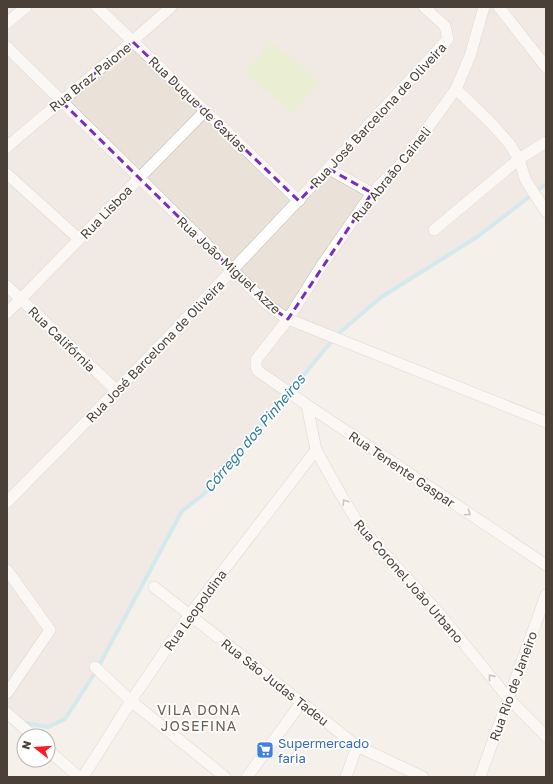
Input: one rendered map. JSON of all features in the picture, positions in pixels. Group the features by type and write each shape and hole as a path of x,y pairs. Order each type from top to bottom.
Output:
{"street":[{"path":"7,23 26,7"},
{"name":"Rua Duque de Caxias","path":"97,7 299,201"},
{"name":"Rua Braz Paione","path":"7,147 133,42 171,7"},
{"name":"Rua José Barcelona de Oliveira","path":"7,502 117,391 299,201 448,39 446,26 424,7"},
{"name":"Rua Abraão Caineli","path":"258,371 256,367 256,360 288,319 322,265 372,193 401,164 456,89 470,56 484,7"},
{"path":"499,7 546,67"},
{"name":"Rua João Miguel Azze","path":"7,47 269,306 288,319 546,422"},
{"path":"456,89 496,128 509,143 520,162 525,179 546,212"},
{"name":"Rua Lisboa","path":"7,313 205,111"},
{"path":"434,230 546,142"},
{"path":"329,169 372,193"},
{"path":"7,174 79,239"},
{"name":"Rua Califórnia","path":"7,286 117,391"},
{"name":"Rua Tenente Gaspar","path":"258,371 546,565"},
{"name":"Rua Coronel João Urbano","path":"307,405 316,450 361,528 438,612 509,699 546,736"},
{"name":"Rua Leopoldina","path":"83,777 190,614 316,450"},
{"path":"7,570 50,630 7,693"},
{"name":"Rua São Judas Tadeu","path":"154,587 190,614 301,704 357,746 422,777"},
{"name":"Rua Rio de Janeiro","path":"480,777 546,595"},
{"path":"94,667 131,702 225,777"},
{"path":"247,777 301,704"},
{"path":"7,713 24,728"},
{"path":"346,777 357,746"},
{"path":"56,757 79,777"}],"highlighted area":[{"path":"133,42 299,201 329,169 372,193 288,319 269,306 61,101"}],"shaded area":[{"path":"7,7 546,7 546,184 477,237 380,298 337,335 204,494 182,511 95,673 65,719 48,727 25,723 7,711"}],"green space":[{"path":"271,41 320,83 291,113 244,71"}],"waterway":[{"name":"Córrego dos Pinheiros","path":"25,723 48,727 65,719 95,673 182,511 204,494 337,335 380,298 477,237 546,184"}],"place":[{"name":"Supermercado faria","path":"265,750"}],"district":[{"name":"VILA DONA JOSEFINA","path":"199,718"}]}
